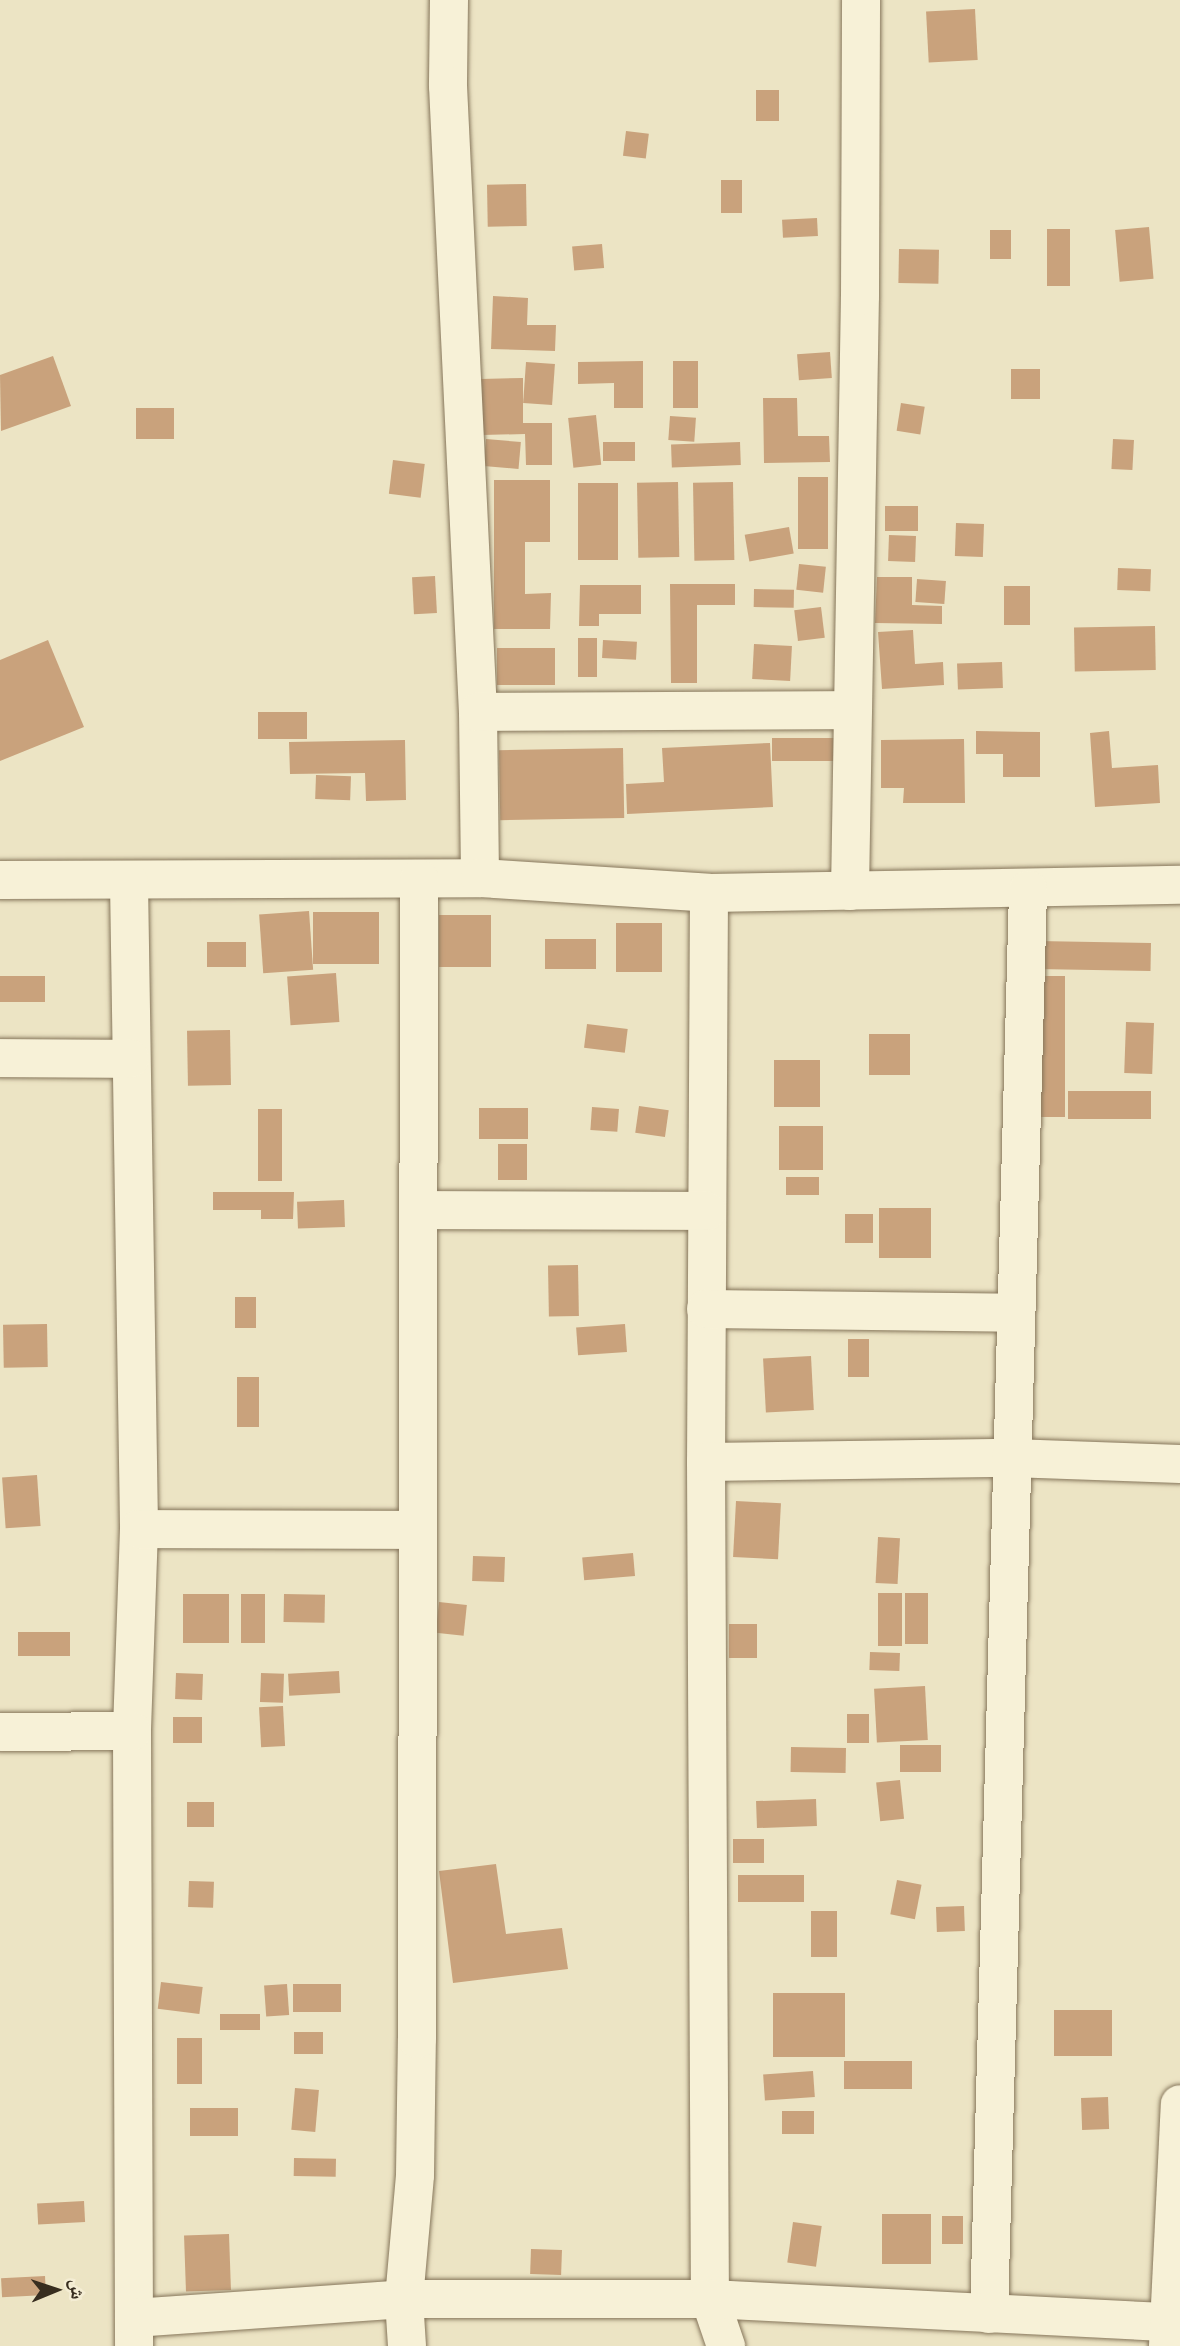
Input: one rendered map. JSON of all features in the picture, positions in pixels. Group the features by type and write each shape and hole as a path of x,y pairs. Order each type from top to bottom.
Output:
{"street":[{"path":"449,0 449,86 478,712 480,878"},
{"path":"850,891 860,296 861,0"},
{"path":"478,712 853,710"},
{"path":"0,880 129,882 480,878 709,893 1180,886"},
{"path":"407,2346 404,2299 415,2162 419,879"},
{"path":"129,882 139,1529 132,1731 134,2332 404,2299 710,2299 989,2314 1169,2334 1179,2127"},
{"path":"989,2314 1028,890"},
{"path":"709,893 706,1462 710,2299 726,2346"},
{"path":"0,1058 130,1059"},
{"path":"419,1210 707,1211"},
{"path":"706,1309 1016,1313"},
{"path":"706,1462 1012,1458 1180,1464"},
{"path":"139,1529 418,1530"},
{"path":"0,1732 132,1731"}],"building":[{"path":"975,9 978,60 929,62 926,12"},
{"path":"756,90 779,90 779,121 756,121"},
{"path":"626,131 649,134 646,159 623,156"},
{"path":"721,180 742,180 742,213 721,213"},
{"path":"526,184 527,226 488,227 487,185"},
{"path":"817,218 818,236 783,238 782,220"},
{"path":"1149,227 1154,279 1120,282 1115,230"},
{"path":"1047,229 1070,229 1070,286 1047,286"},
{"path":"990,230 1011,230 1011,259 990,259"},
{"path":"602,244 604,268 574,271 572,247"},
{"path":"899,249 939,250 938,284 898,283"},
{"path":"493,296 528,298 527,325 556,325 555,351 491,349"},
{"path":"830,352 832,378 799,380 797,354"},
{"path":"53,356 71,406 1,431 0,375"},
{"path":"643,361 643,408 614,408 614,383 578,384 578,362"},
{"path":"673,361 698,361 698,408 673,408"},
{"path":"526,362 555,364 552,405 523,403"},
{"path":"1011,369 1040,369 1040,399 1011,399"},
{"path":"523,378 523,423 552,423 552,465 526,465 525,434 482,435 481,379"},
{"path":"763,398 797,398 798,436 829,436 830,462 764,463"},
{"path":"901,403 925,407 920,434 897,431"},
{"path":"136,408 174,408 174,439 136,439"},
{"path":"596,415 601,465 573,468 568,418"},
{"path":"670,416 696,418 694,442 668,440"},
{"path":"486,439 521,442 519,469 484,466"},
{"path":"1113,439 1134,440 1132,470 1111,469"},
{"path":"603,442 635,442 635,461 603,461"},
{"path":"740,442 741,465 672,467 671,444"},
{"path":"393,460 425,464 421,498 389,494"},
{"path":"798,477 828,477 828,549 798,549"},
{"path":"494,480 550,480 550,542 525,542 525,594 551,593 550,629 494,629"},
{"path":"678,482 679,557 638,558 637,483"},
{"path":"733,482 734,560 694,561 693,483"},
{"path":"578,483 618,483 618,560 578,560"},
{"path":"885,506 918,506 918,531 885,531"},
{"path":"956,523 984,524 983,557 955,556"},
{"path":"789,527 794,554 749,561 745,535"},
{"path":"889,535 916,536 915,562 888,561"},
{"path":"799,564 826,567 823,593 796,590"},
{"path":"1118,568 1151,569 1150,591 1117,590"},
{"path":"435,576 437,613 414,614 412,577"},
{"path":"877,577 912,577 912,605 942,606 942,624 875,623"},
{"path":"917,579 946,581 944,604 915,602"},
{"path":"670,584 735,584 735,605 697,605 697,683 671,683"},
{"path":"580,585 641,585 641,614 599,614 599,626 579,626"},
{"path":"1004,586 1030,586 1030,625 1004,625"},
{"path":"754,589 794,590 794,608 754,607"},
{"path":"821,607 825,638 798,641 794,610"},
{"path":"1155,626 1156,670 1075,671 1074,627"},
{"path":"913,630 915,664 943,662 944,685 882,689 878,632"},
{"path":"578,638 597,638 597,677 578,677"},
{"path":"48,640 84,727 0,761 0,660"},
{"path":"603,640 637,642 636,660 602,658"},
{"path":"754,644 792,646 790,681 752,679"},
{"path":"497,648 555,648 555,685 497,685"},
{"path":"1002,662 1003,688 958,690 957,664"},
{"path":"258,712 307,712 307,739 258,739"},
{"path":"976,731 1040,732 1040,777 1003,777 1003,754 976,754"},
{"path":"1109,731 1112,768 1158,765 1160,803 1095,807 1090,733"},
{"path":"772,738 834,738 834,761 772,761"},
{"path":"964,739 965,803 903,803 904,788 881,788 881,740"},
{"path":"405,740 406,800 366,801 365,773 290,774 289,742"},
{"path":"770,743 773,807 627,814 626,784 664,782 662,748"},
{"path":"623,748 624,818 500,820 499,750"},
{"path":"316,775 351,776 350,800 315,799"},
{"path":"309,911 313,970 263,973 259,914"},
{"path":"313,912 379,912 379,964 313,964"},
{"path":"439,915 491,915 491,967 439,967"},
{"path":"616,923 662,923 662,972 616,972"},
{"path":"545,939 596,939 596,969 545,969"},
{"path":"1037,941 1151,943 1150,971 1037,969"},
{"path":"207,942 246,942 246,967 207,967"},
{"path":"336,973 339,1022 291,1025 287,976"},
{"path":"0,976 45,976 45,1002 0,1002"},
{"path":"1033,976 1065,976 1065,1117 1033,1117"},
{"path":"1126,1022 1154,1023 1152,1074 1124,1073"},
{"path":"587,1024 628,1029 625,1053 584,1048"},
{"path":"230,1030 231,1085 188,1086 187,1031"},
{"path":"869,1034 910,1034 910,1075 869,1075"},
{"path":"774,1060 820,1060 820,1107 774,1107"},
{"path":"1068,1091 1151,1091 1151,1119 1068,1119"},
{"path":"639,1106 669,1110 665,1137 635,1133"},
{"path":"592,1107 619,1109 617,1132 590,1130"},
{"path":"479,1108 528,1108 528,1139 479,1139"},
{"path":"258,1109 282,1109 282,1181 258,1181"},
{"path":"779,1126 823,1126 823,1170 779,1170"},
{"path":"498,1144 527,1144 527,1180 498,1180"},
{"path":"786,1177 819,1177 819,1195 786,1195"},
{"path":"213,1192 294,1192 293,1219 261,1219 261,1210 213,1210"},
{"path":"344,1200 345,1227 298,1229 297,1202"},
{"path":"879,1208 931,1208 931,1258 879,1258"},
{"path":"845,1214 873,1214 873,1243 845,1243"},
{"path":"578,1265 579,1316 549,1317 548,1266"},
{"path":"235,1297 256,1297 256,1328 235,1328"},
{"path":"47,1324 48,1367 4,1368 3,1325"},
{"path":"625,1324 627,1352 578,1355 576,1327"},
{"path":"848,1339 869,1339 869,1377 848,1377"},
{"path":"811,1356 814,1410 766,1412 763,1359"},
{"path":"237,1377 259,1377 259,1427 237,1427"},
{"path":"37,1475 41,1526 6,1528 2,1477"},
{"path":"736,1501 781,1503 778,1559 733,1557"},
{"path":"878,1537 900,1538 898,1584 876,1583"},
{"path":"633,1553 635,1576 584,1580 582,1557"},
{"path":"473,1556 505,1557 504,1582 472,1581"},
{"path":"878,1593 902,1593 902,1646 878,1646"},
{"path":"905,1593 928,1593 928,1644 905,1644"},
{"path":"183,1594 229,1594 229,1643 183,1643"},
{"path":"241,1594 265,1594 265,1643 241,1643"},
{"path":"284,1594 325,1595 325,1623 284,1622"},
{"path":"439,1602 467,1605 464,1636 436,1633"},
{"path":"729,1624 757,1624 757,1658 729,1658"},
{"path":"18,1632 70,1632 70,1656 18,1656"},
{"path":"870,1652 900,1653 899,1671 869,1670"},
{"path":"339,1671 340,1693 289,1696 288,1674"},
{"path":"176,1673 203,1674 202,1700 175,1699"},
{"path":"261,1673 284,1674 283,1703 260,1702"},
{"path":"925,1686 928,1740 877,1743 874,1689"},
{"path":"283,1706 285,1746 261,1747 259,1707"},
{"path":"847,1714 869,1714 869,1743 847,1743"},
{"path":"173,1717 202,1717 202,1743 173,1743"},
{"path":"900,1745 941,1745 941,1772 900,1772"},
{"path":"791,1747 846,1748 846,1773 791,1772"},
{"path":"900,1780 904,1819 880,1821 876,1783"},
{"path":"816,1799 817,1826 757,1828 756,1801"},
{"path":"187,1802 214,1802 214,1827 187,1827"},
{"path":"733,1839 764,1839 764,1863 733,1863"},
{"path":"496,1864 506,1934 562,1928 568,1969 453,1983 439,1871"},
{"path":"738,1875 804,1875 804,1902 738,1902"},
{"path":"897,1880 922,1885 915,1919 890,1914"},
{"path":"189,1881 214,1882 213,1908 188,1907"},
{"path":"964,1906 965,1931 937,1932 936,1907"},
{"path":"811,1911 837,1911 837,1957 811,1957"},
{"path":"161,1982 203,1987 199,2014 158,2009"},
{"path":"287,1984 289,2015 266,2017 264,1986"},
{"path":"293,1984 341,1984 341,2012 293,2012"},
{"path":"773,1993 845,1993 845,2057 773,2057"},
{"path":"1054,2010 1112,2010 1112,2056 1054,2056"},
{"path":"220,2014 260,2014 260,2030 220,2030"},
{"path":"294,2032 323,2032 323,2054 294,2054"},
{"path":"177,2038 202,2038 202,2084 177,2084"},
{"path":"844,2061 912,2061 912,2089 844,2089"},
{"path":"813,2071 815,2097 765,2100 763,2074"},
{"path":"295,2088 319,2090 315,2132 291,2130"},
{"path":"1108,2097 1109,2129 1082,2130 1081,2098"},
{"path":"190,2108 238,2108 238,2136 190,2136"},
{"path":"782,2111 814,2111 814,2134 782,2134"},
{"path":"294,2158 336,2159 336,2177 294,2176"},
{"path":"84,2201 85,2222 38,2224 37,2203"},
{"path":"882,2214 931,2214 931,2264 882,2264"},
{"path":"942,2216 963,2216 963,2244 942,2244"},
{"path":"793,2222 822,2226 816,2267 787,2263"},
{"path":"229,2234 231,2290 186,2292 184,2236"},
{"path":"531,2249 562,2250 561,2275 530,2274"},
{"path":"45,2276 46,2295 2,2297 1,2278"}]}
